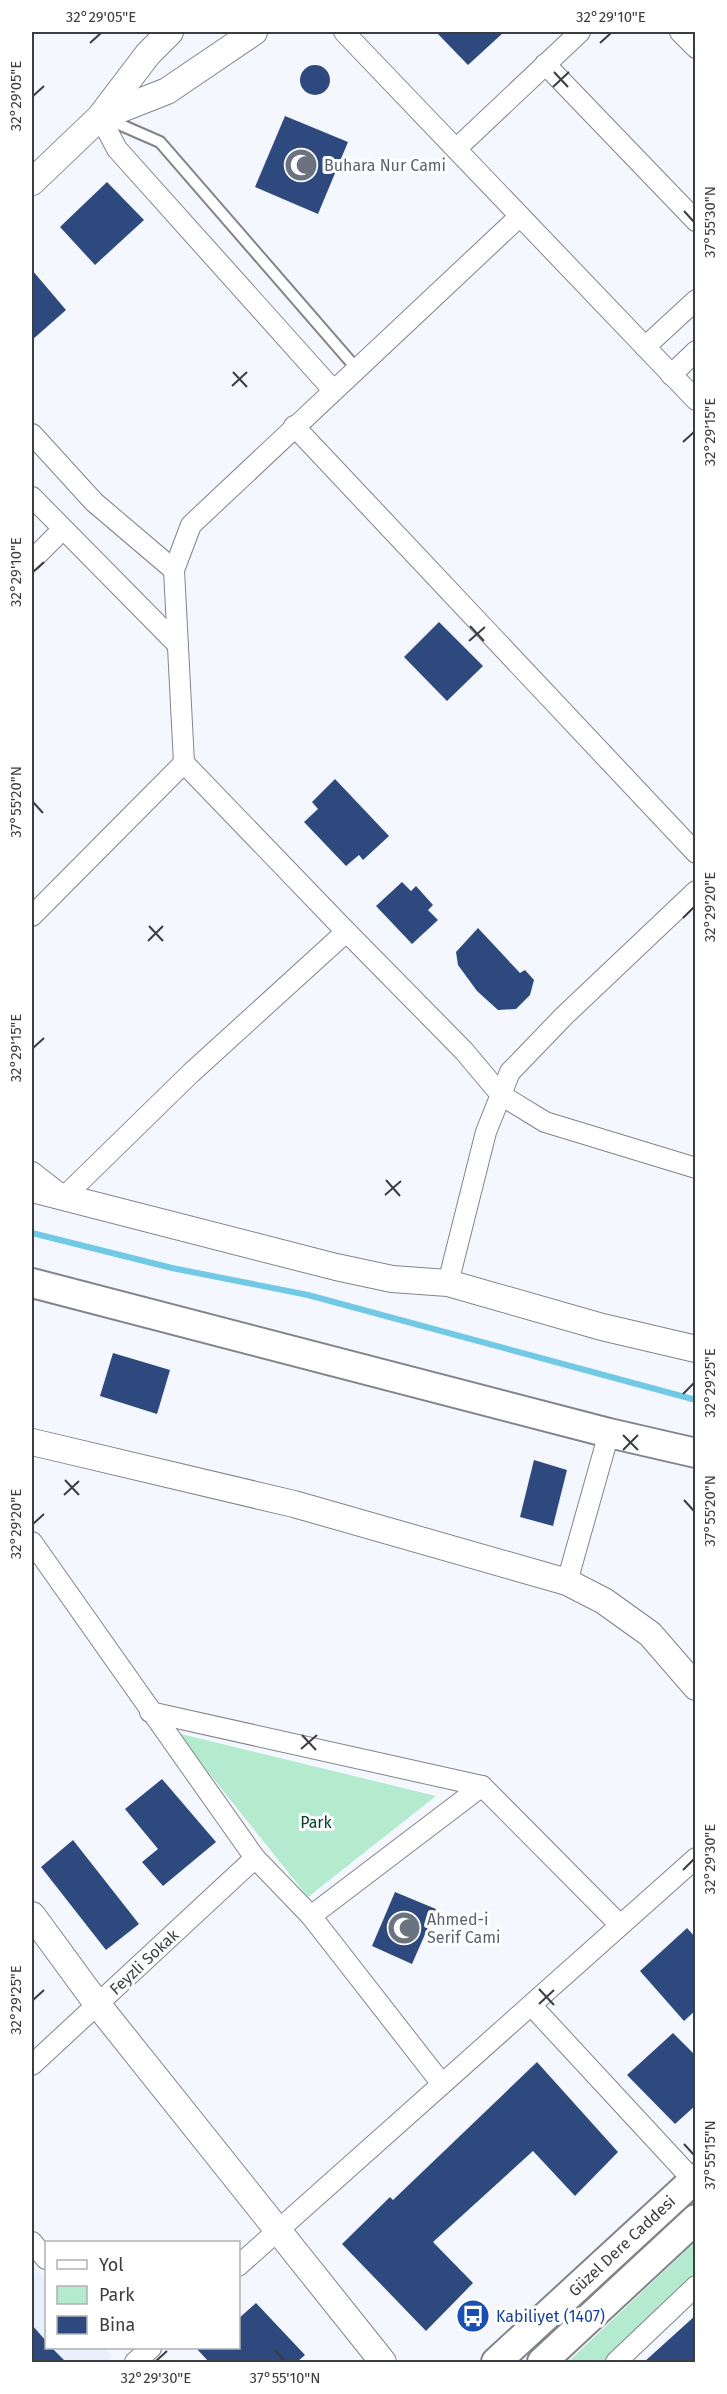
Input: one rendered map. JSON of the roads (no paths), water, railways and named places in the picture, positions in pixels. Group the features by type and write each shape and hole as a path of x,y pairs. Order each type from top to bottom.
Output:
{"main road":[{"path":"32,1282 609,1433 696,1453"},
{"path":"609,1433 696,1466"},
{"name":"Güzel Dere Caddesi","path":"495,2362 694,2179"},
{"name":"Güzel Dere Caddesi","path":"542,2362 696,2219"}],"street":[{"path":"32,182 100,117 148,54 170,32"},
{"path":"100,117 167,91 254,32"},
{"path":"345,32 696,400"},
{"path":"456,149 580,32"},
{"path":"680,32 696,48"},
{"path":"545,64 696,221"},
{"path":"100,117 117,149 333,390"},
{"path":"520,216 190,525 174,570 184,762 346,932 464,1051 501,1095 545,1122 696,1168"},
{"path":"645,347 696,300"},
{"path":"671,375 696,351"},
{"path":"294,426 696,852"},
{"path":"32,434 94,502 174,570"},
{"path":"32,497 62,530 178,645"},
{"path":"32,560 62,530"},
{"path":"32,916 184,762"},
{"path":"448,1283 486,1132 510,1072 564,1016 696,891"},
{"path":"64,1197 191,1072 346,932"},
{"path":"32,1172 64,1197"},
{"path":"32,1189 369,1275 392,1280 448,1283 602,1327 696,1350"},
{"path":"567,1582 609,1433"},
{"path":"32,1442 294,1504 567,1582 604,1601 650,1635 696,1687"},
{"path":"32,1542 255,1858 311,1916 442,2084"},
{"path":"150,1712 482,1786 620,1925"},
{"path":"311,1916 482,1786"},
{"name":"Feyzli Sokak","path":"32,2065 255,1858"},
{"path":"240,2264 696,1858"},
{"path":"32,1915 98,2005 382,2362"},
{"path":"531,2005 694,2179"},
{"path":"32,2242 45,2258"},
{"path":"616,2362 696,2286"}],"lane":[{"path":"100,117 160,142 356,368"}],"waterway":[{"path":"32,1233 172,1268 308,1295 696,1400"}],"place":[{"name":"Buhara Nur Cami","path":"301,165"},
{"name":"Ahmed-i Serif Cami","path":"404,1928"},
{"name":"Kabiliyet (1407)","path":"473,2316"}],"park label":[{"name":"Park","path":"316,1822"}]}
